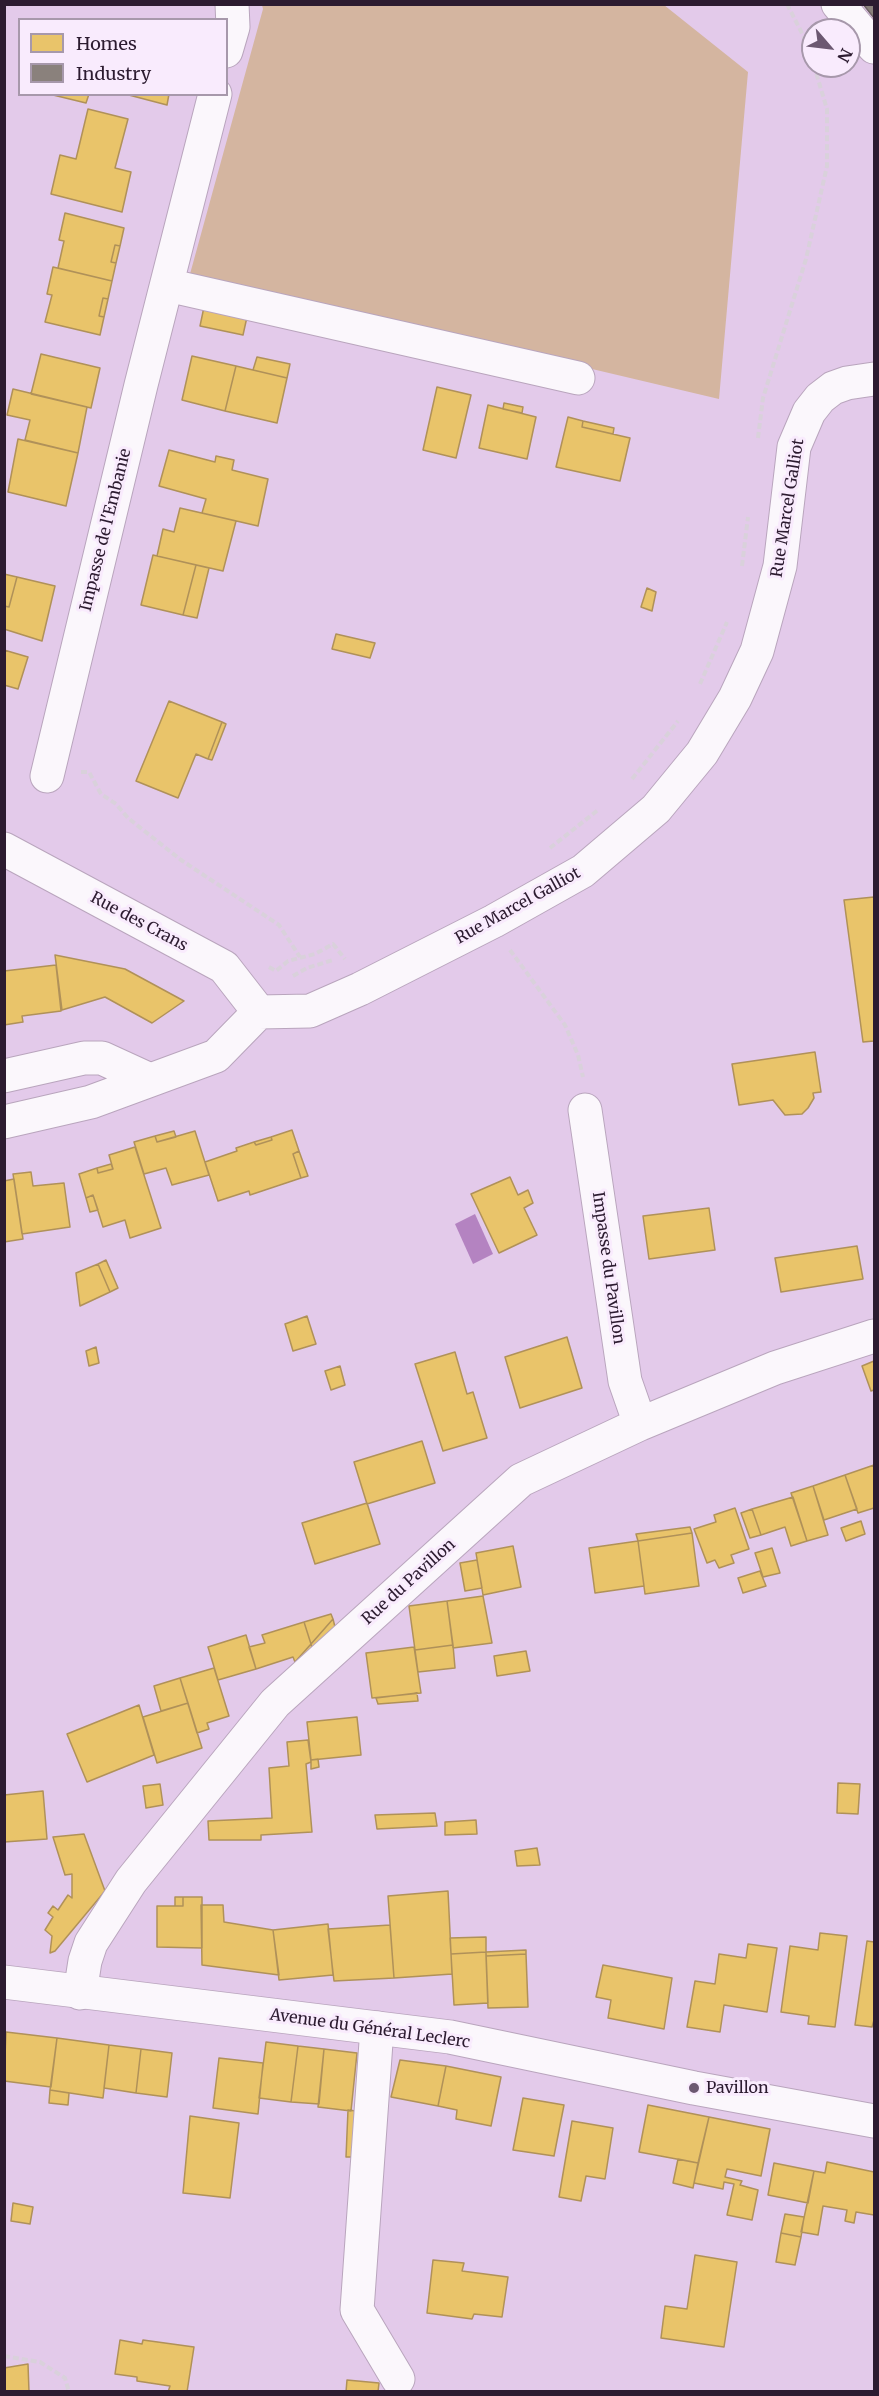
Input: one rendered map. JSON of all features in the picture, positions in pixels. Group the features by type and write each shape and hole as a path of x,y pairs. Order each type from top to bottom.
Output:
{"street":[{"path":"228,43 232,27 232,4"},
{"path":"838,4 874,47"},
{"name":"Impasse de l'Embanie","path":"47,776 214,96"},
{"path":"167,285 578,378"},
{"name":"Rue Marcel Galliot","path":"259,1012 310,1011 360,989 494,921 583,871 656,809 702,753 735,698 757,651 780,566 792,462 799,432 809,412 820,398 833,388 874,379"},
{"name":"Rue des Crans","path":"4,849 224,968 259,1012"},
{"path":"4,1122 91,1102 216,1056 259,1012"},
{"path":"4,1076 84,1058 102,1058 150,1080"},
{"name":"Impasse du Pavillon","path":"585,1110 625,1381 640,1424"},
{"name":"Rue du Pavillon","path":"80,1993 85,1961 92,1943 132,1881 275,1703 521,1480 640,1424 775,1368 874,1336"},
{"name":"Avenue du Général Leclerc","path":"4,1982 450,2037 694,2088 874,2121"},
{"path":"377,2028 357,2310 398,2379"}],"path":[{"path":"787,4 801,32"},
{"path":"758,444 763,398 806,259 827,165 827,109 817,78"},
{"path":"741,571 749,514"},
{"path":"697,692 729,616"},
{"path":"626,788 685,712"},
{"path":"89,772 101,794 116,804 128,818 181,860 279,925 300,957"},
{"path":"541,855 600,808"},
{"path":"494,921 513,956 565,1025 578,1055 584,1084 585,1110"},
{"path":"268,966 276,971 288,961 315,954 333,944 344,957 360,989"},
{"path":"344,957 354,952"},
{"path":"4,2356 40,2362 65,2378 69,2391"}],"shaded area":[{"path":"262,5 664,5 748,72 719,399 190,274 263,9"},
{"path":"475,1214 493,1254 473,1264 455,1224"}],"building: Homes":[{"path":"57,96 88,96 86,103"},
{"path":"133,96 169,96 167,105"},
{"path":"88,109 128,119 115,168 131,172 122,212 51,194 60,155 76,159"},
{"path":"65,213 124,228 120,246 115,245 111,262 116,263 112,281 58,268 64,241 59,240"},
{"path":"115,245 120,246 116,263 111,262"},
{"path":"53,267 112,281 108,299 103,298 99,316 104,317 100,335 45,322 52,295 47,294"},
{"path":"103,298 108,299 104,317 99,316"},
{"path":"204,307 247,317 243,335 200,326"},
{"path":"41,354 100,368 91,408 31,394"},
{"path":"192,356 236,366 225,411 182,400"},
{"path":"257,357 290,364 287,378 253,370"},
{"path":"236,366 287,378 277,423 225,411"},
{"path":"437,387 471,395 456,458 423,450"},
{"path":"13,389 87,407 78,453 25,440 30,420 7,415"},
{"path":"504,403 523,407 522,413 503,409"},
{"path":"488,405 536,417 527,459 479,448"},
{"path":"568,417 583,421 582,427 630,438 620,481 556,467"},
{"path":"583,421 614,428 613,434 582,427"},
{"path":"18,439 78,453 66,506 8,492"},
{"path":"169,450 215,462 216,456 234,460 232,470 268,479 258,526 202,513 206,499 159,486"},
{"path":"180,508 236,521 223,571 157,556 163,529 174,532"},
{"path":"153,555 196,565 183,615 141,605"},
{"path":"196,565 209,568 197,618 183,615"},
{"path":"4,574 17,577 9,607 4,606"},
{"path":"17,577 55,586 42,641 4,629 4,606 9,607"},
{"path":"647,588 656,592 652,611 641,607"},
{"path":"336,634 375,643 370,658 332,649"},
{"path":"4,650 28,657 18,689 4,685"},
{"path":"169,701 222,722 208,759 196,754 178,798 136,781"},
{"path":"222,722 226,724 212,760 208,759"},
{"path":"874,897 874,1041 863,1042 844,900"},
{"path":"55,955 125,969 184,1001 152,1023 105,997 62,1010"},
{"path":"56,965 61,1011 22,1016 23,1022 4,1025 4,971"},
{"path":"815,1052 821,1092 813,1093 814,1098 802,1114 785,1115 773,1100 739,1105 732,1064"},
{"path":"292,1130 299,1151 293,1154 301,1178 250,1195 249,1191 218,1201 205,1162 237,1151 236,1148 254,1142 256,1145 272,1140 271,1137"},
{"path":"174,1131 176,1137 157,1142 155,1136"},
{"path":"195,1131 209,1175 172,1185 166,1168 144,1174 134,1142 155,1136 157,1142"},
{"path":"271,1137 272,1140 256,1145 254,1142"},
{"path":"135,1147 161,1228 130,1238 125,1220 103,1227 93,1195 86,1198 79,1174 97,1168 98,1173 113,1169 109,1155"},
{"path":"299,1151 308,1176 301,1178 293,1154"},
{"path":"111,1164 113,1169 98,1173 97,1168"},
{"path":"31,1172 33,1186 64,1183 70,1227 22,1234 13,1174"},
{"path":"510,1177 518,1195 528,1190 533,1203 524,1208 537,1235 499,1253 471,1194"},
{"path":"14,1179 23,1239 4,1242 4,1181"},
{"path":"93,1195 98,1210 90,1212 86,1198"},
{"path":"709,1208 715,1250 649,1259 643,1216"},
{"path":"857,1246 863,1279 781,1292 775,1258"},
{"path":"106,1260 118,1288 110,1292 98,1264"},
{"path":"98,1264 110,1292 80,1306 76,1273"},
{"path":"307,1316 316,1344 293,1351 285,1324"},
{"path":"567,1337 582,1388 520,1408 505,1357"},
{"path":"96,1347 99,1363 89,1366 86,1351"},
{"path":"455,1352 467,1394 473,1392 487,1438 443,1451 415,1364"},
{"path":"874,1361 874,1390 871,1391 862,1366"},
{"path":"340,1366 345,1385 331,1390 325,1371"},
{"path":"422,1441 435,1483 367,1504 354,1462"},
{"path":"874,1465 874,1508 858,1513 845,1475"},
{"path":"845,1475 857,1509 824,1520 813,1486"},
{"path":"813,1486 828,1535 807,1541 791,1493"},
{"path":"793,1497 807,1541 791,1546 785,1527 761,1535 752,1509"},
{"path":"367,1503 380,1544 315,1564 302,1523"},
{"path":"735,1508 749,1549 731,1555 734,1563 719,1568 715,1560 707,1563 694,1529 716,1522 714,1515"},
{"path":"752,1509 761,1535 750,1538 741,1513"},
{"path":"861,1521 865,1534 846,1541 841,1528"},
{"path":"690,1527 692,1533 638,1541 636,1534"},
{"path":"692,1533 699,1586 645,1594 638,1541"},
{"path":"638,1541 644,1586 595,1593 589,1548"},
{"path":"513,1546 521,1587 483,1595 476,1553"},
{"path":"772,1548 780,1573 763,1577 755,1553"},
{"path":"477,1560 482,1588 465,1591 460,1563"},
{"path":"760,1571 766,1586 743,1593 738,1578"},
{"path":"483,1596 492,1643 453,1648 447,1601"},
{"path":"447,1601 453,1645 415,1650 409,1606"},
{"path":"331,1614 333,1619 311,1644 304,1622"},
{"path":"333,1619 336,1631 314,1655 311,1644"},
{"path":"304,1622 311,1644 295,1662 293,1657 256,1669 249,1647 265,1643 262,1635"},
{"path":"246,1635 256,1669 218,1680 208,1647"},
{"path":"311,1644 314,1655 298,1672 295,1662"},
{"path":"453,1645 455,1668 418,1672 415,1650"},
{"path":"414,1647 421,1693 372,1698 366,1653"},
{"path":"526,1651 530,1671 497,1676 494,1656"},
{"path":"214,1668 229,1716 207,1723 209,1729 197,1733 180,1678"},
{"path":"180,1678 188,1703 161,1711 154,1686"},
{"path":"417,1693 418,1701 378,1704 376,1698"},
{"path":"188,1703 202,1748 157,1763 143,1717"},
{"path":"139,1705 154,1755 87,1782 67,1734"},
{"path":"357,1717 361,1755 311,1760 307,1722"},
{"path":"308,1740 311,1762 306,1764 312,1832 261,1835 261,1840 209,1840 208,1821 272,1818 269,1768 289,1766 287,1742"},
{"path":"318,1759 319,1767 311,1769 311,1760"},
{"path":"838,1783 860,1784 858,1814 837,1813"},
{"path":"160,1784 163,1805 146,1808 143,1786"},
{"path":"43,1791 47,1839 4,1842 4,1795"},
{"path":"435,1813 437,1826 377,1829 375,1815"},
{"path":"476,1820 477,1834 445,1835 445,1822"},
{"path":"84,1834 105,1891 55,1951 50,1953 52,1936 45,1930 53,1917 48,1913 53,1906 58,1910 68,1895 72,1898 72,1874 65,1875 53,1837"},
{"path":"537,1848 540,1865 517,1866 515,1851"},
{"path":"448,1891 452,1974 394,1978 388,1896"},
{"path":"175,1897 183,1897 183,1906 175,1906"},
{"path":"183,1897 202,1897 202,1948 157,1947 157,1906 183,1906"},
{"path":"201,1905 223,1905 224,1922 273,1930 279,1975 202,1965"},
{"path":"328,1924 333,1975 279,1980 273,1930"},
{"path":"390,1925 394,1978 334,1981 328,1929"},
{"path":"820,1933 847,1936 835,2027 808,2024 809,2016 781,2012 790,1946 818,1950"},
{"path":"486,1937 486,1952 451,1954 450,1938"},
{"path":"867,1941 874,1942 874,2020 872,2027 855,2025"},
{"path":"748,1944 777,1948 767,2012 724,2005 720,2032 687,2027 695,1981 715,1984 719,1954 746,1958"},
{"path":"526,1950 526,1954 486,1956 486,1952"},
{"path":"486,1952 488,2003 454,2005 451,1954"},
{"path":"526,1954 528,2007 488,2008 486,1956"},
{"path":"603,1965 672,1978 664,2029 608,2018 611,2000 596,1997"},
{"path":"6,2032 57,2038 51,2087 4,2081"},
{"path":"57,2038 109,2045 103,2098 50,2090"},
{"path":"266,2042 298,2046 291,2102 259,2098"},
{"path":"109,2045 141,2049 136,2093 104,2088"},
{"path":"298,2046 324,2049 319,2104 291,2102"},
{"path":"141,2049 172,2053 167,2097 136,2093"},
{"path":"324,2049 357,2053 351,2111 318,2107"},
{"path":"219,2058 263,2063 258,2114 213,2108"},
{"path":"400,2060 446,2066 438,2106 391,2097"},
{"path":"446,2066 501,2077 491,2126 456,2119 457,2110 438,2106"},
{"path":"50,2090 69,2093 68,2105 49,2103"},
{"path":"523,2098 564,2105 554,2156 513,2150"},
{"path":"648,2105 709,2117 698,2163 639,2152"},
{"path":"348,2110 356,2111 354,2157 346,2157"},
{"path":"190,2116 239,2123 230,2198 183,2193"},
{"path":"709,2117 770,2129 761,2176 727,2169 725,2177 742,2181 740,2185 758,2190 752,2220 727,2215 734,2184 724,2182 723,2189 694,2183"},
{"path":"572,2121 613,2128 605,2179 586,2176 581,2201 559,2197"},
{"path":"678,2159 698,2163 693,2188 673,2183"},
{"path":"827,2162 874,2172 874,2215 856,2212 854,2223 845,2221 847,2210 823,2206 818,2235 801,2232 814,2171 825,2173"},
{"path":"774,2163 814,2171 808,2203 768,2195"},
{"path":"13,2203 33,2207 30,2224 11,2221"},
{"path":"785,2214 804,2217 801,2237 781,2233"},
{"path":"781,2233 801,2237 795,2265 776,2262"},
{"path":"695,2255 737,2262 724,2347 661,2338 665,2306 687,2309"},
{"path":"433,2260 464,2263 462,2271 508,2277 502,2317 474,2314 472,2319 427,2313"},
{"path":"120,2340 142,2344 143,2340 194,2347 187,2392 168,2392 170,2386 137,2381 137,2377 115,2374"},
{"path":"28,2364 29,2392 4,2392 4,2368"},
{"path":"347,2380 379,2383 378,2392 346,2392"}],"building: Industry":[{"path":"863,4 874,4 874,18"}],"place":[{"name":"Pavillon","path":"694,2088"}]}
